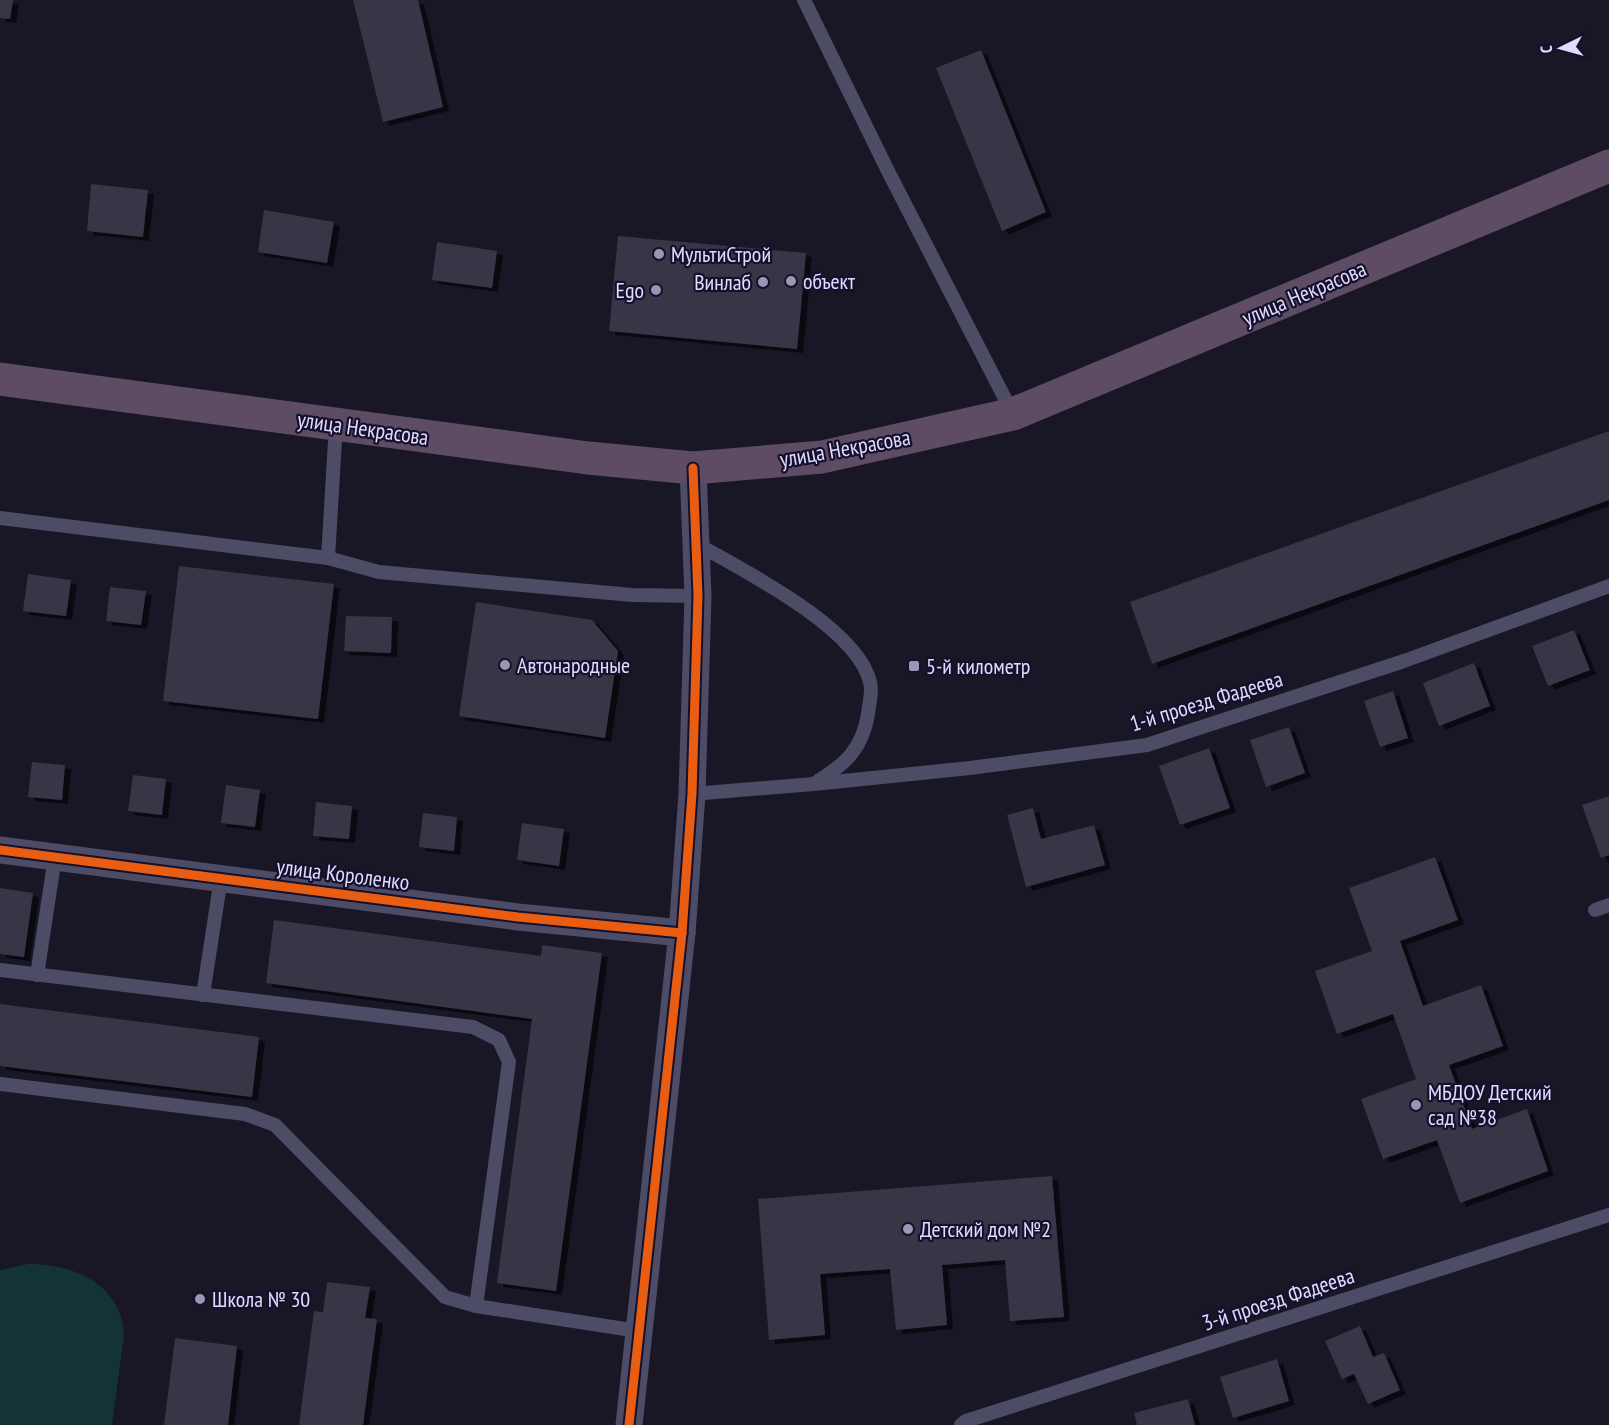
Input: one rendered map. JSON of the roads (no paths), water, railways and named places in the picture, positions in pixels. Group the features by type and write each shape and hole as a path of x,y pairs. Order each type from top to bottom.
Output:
{"highway":[{"name":"улица Некрасова","path":"0,379 588,458 693,468 822,457 1013,414 1609,166"}],"street":[{"path":"629,1425 682,933 692,794 698,596 693,468"},
{"name":"улица Короленко","path":"0,849 518,917 682,933"}],"lane":[{"path":"804,0 1013,414"},
{"path":"328,558 336,424"},
{"path":"0,518 328,558 379,572 632,595 698,596"},
{"path":"697,544 780,591 819,619 852,648 864,665 871,683 866,729 856,750 829,775 814,784"},
{"name":"1-й проезд Фадеева","path":"692,794 970,768 1147,745 1404,661 1609,586"},
{"path":"37,975 55,857"},
{"path":"202,995 221,878"},
{"path":"1595,910 1609,905"},
{"path":"0,970 473,1027 499,1040 509,1062 476,1306"},
{"path":"0,1084 245,1114 275,1125 445,1297 476,1306 638,1331"},
{"name":"3-й проезд Фадеева","path":"961,1425 966,1421 1609,1215"}],"place":[{"name":"МультиСтрой","path":"659,254"},
{"name":"объект","path":"791,281"},
{"name":"Винлаб","path":"763,282"},
{"name":"Ego","path":"656,290"},
{"name":"Автонародные","path":"505,665"},
{"name":"5-й километр","path":"914,666"},
{"name":"МБДОУ Детский сад №38","path":"1416,1105"},
{"name":"Детский дом №2","path":"908,1229"},
{"name":"Школа № 30","path":"200,1299"}]}
